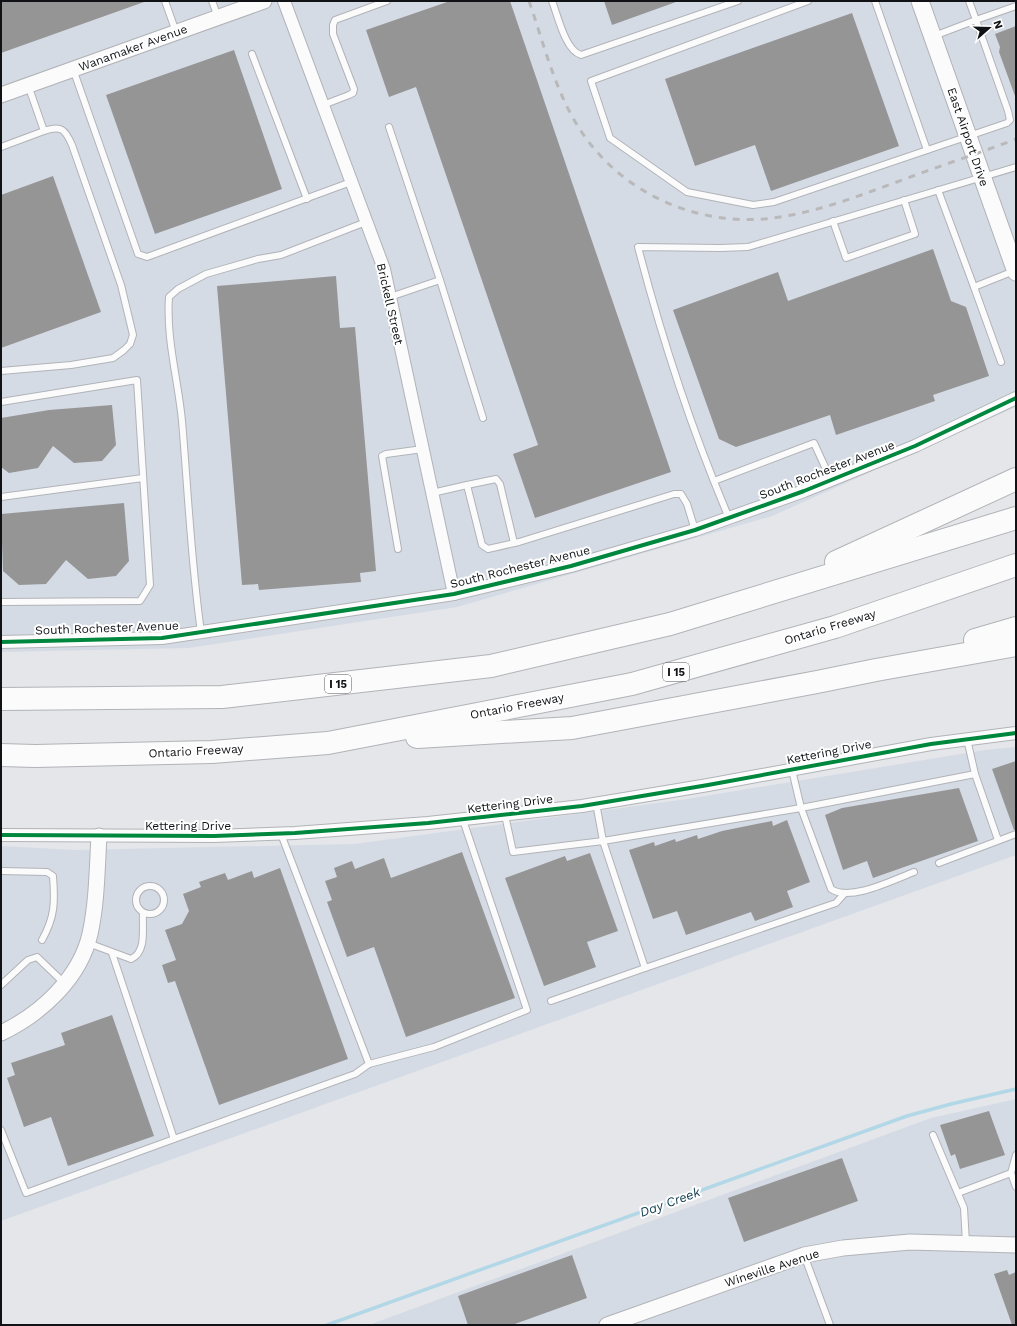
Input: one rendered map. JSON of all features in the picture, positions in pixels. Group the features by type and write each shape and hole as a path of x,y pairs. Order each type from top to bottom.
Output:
{"highway":[{"path":"755,599 1016,479"},
{"name":"I 15","path":"1,699 222,697 491,666 670,624 1016,518"},
{"name":"Ontario Freeway","path":"1,755 35,756 212,752 328,743 632,684 835,627 1016,565"},
{"path":"876,670 1016,628"},
{"path":"328,743 572,728 1016,645"}],"main road":[{"name":"East Airport Drive","path":"920,1 1016,271"}],"street":[{"name":"Wanamaker Avenue","path":"1,95 264,1"},
{"name":"Brickell Street","path":"284,1 384,269 454,594"},
{"name":"South Rochester Avenue","path":"1,642 162,638 454,594 571,566 695,530 831,480 915,446 1016,398"},
{"name":"Kettering Drive","path":"1,835 214,836 281,834 376,828 463,820 596,803 708,786 931,744 1016,733"},
{"path":"1,1033 33,1014 51,1000 78,964 87,942 95,903 99,836"},
{"name":"Wineville Avenue","path":"607,1325 804,1255 843,1248 910,1242 1016,1245"}],"lane":[{"path":"165,1 176,32"},
{"path":"212,1 218,18"},
{"path":"323,105 353,93 354,89 333,34 333,25 335,20 387,1"},
{"path":"552,1 569,46 575,53 581,55 722,3 738,1"},
{"path":"808,1 591,81 610,138 687,192 753,206 774,202 1007,123 1010,120 969,1"},
{"path":"875,1 927,150"},
{"path":"932,36 1016,6"},
{"path":"252,54 307,199"},
{"path":"73,69 138,254 147,257 351,182"},
{"path":"28,85 44,131"},
{"path":"389,127 440,280 483,418"},
{"path":"1,147 53,128 62,129 68,135 121,285 133,335 130,344 113,358 71,365 1,371"},
{"path":"729,518 714,481 656,314 638,247 748,247 1016,167"},
{"path":"938,190 1001,362"},
{"path":"833,221 846,258 915,234 904,200"},
{"path":"201,632 195,588 182,419 167,319 169,297 178,289 206,274 258,258 281,255 366,222"},
{"path":"974,287 1016,271"},
{"path":"390,297 440,280"},
{"path":"1,402 137,380 150,585 140,600 1,602"},
{"path":"714,481 814,443 831,480"},
{"path":"398,549 382,456 386,454 422,449"},
{"path":"1,496 143,478"},
{"path":"432,493 496,479 500,484 514,543"},
{"path":"467,485 482,545 488,549 514,543 674,494 681,494 687,504 695,530"},
{"path":"967,739 975,774 998,840"},
{"path":"792,770 801,808 831,889 836,893 855,894 914,872"},
{"path":"505,815 514,852 603,841 801,808 975,774"},
{"path":"596,803 603,841 645,968"},
{"path":"1,1130 26,1193 356,1074 369,1064 434,1047 527,1010 463,820"},
{"path":"281,834 369,1064"},
{"path":"939,863 1016,834"},
{"path":"1,871 47,872 53,876 55,900 51,924 42,940"},
{"path":"87,942 112,953 131,959 137,956 141,950 143,913 137,907 136,897 145,886 154,886 159,889 164,897 163,906 153,915 143,913"},
{"path":"552,1001 836,903 845,893"},
{"path":"112,953 174,1139"},
{"path":"1,985 28,960 37,957 64,983"},
{"path":"933,1135 964,1208 966,1243"},
{"path":"1016,1155 1011,1173 1016,1187"},
{"path":"958,1193 1011,1173"},
{"path":"804,1255 830,1325"}],"shaded area":[{"path":"1,1 1016,1 1016,407 772,516 457,607 189,648 1,652"},
{"path":"1016,747 1016,855 1,1221 1,846 75,850 354,844 687,799 985,750"},
{"path":"1016,1099 1016,1325 369,1325 931,1118"}],"building":[{"path":"1,1 144,1 144,2 1,53"},
{"path":"450,1 510,1 671,472 535,518 513,454 538,445 416,87 389,97 366,30"},
{"path":"604,1 675,1 676,2 612,25"},
{"path":"852,13 899,146 771,191 755,145 695,166 665,79"},
{"path":"1016,26 1015,96 999,52 1000,47 995,34"},
{"path":"234,50 282,189 155,234 106,95"},
{"path":"53,176 101,312 1,348 1,195"},
{"path":"933,249 951,301 966,307 989,376 933,395 935,401 836,435 830,415 736,447 719,439 673,310 778,272 788,301"},
{"path":"336,276 340,328 355,327 376,571 360,573 361,582 259,590 258,584 242,585 217,286"},
{"path":"112,405 116,445 102,461 74,463 53,446 38,468 9,473 1,467 1,418 49,410"},
{"path":"124,503 129,561 116,576 88,579 66,560 46,584 19,585 3,571 1,514"},
{"path":"1016,761 1016,830 1014,830 992,769"},
{"path":"959,788 978,841 873,878 867,861 843,870 825,815 842,808"},
{"path":"787,820 810,882 787,891 793,907 755,921 751,912 686,935 677,911 653,919 629,850 654,842 655,846 675,839 676,842 697,835 698,839 722,831 772,821 773,826"},
{"path":"462,852 515,998 406,1037 374,947 347,957 327,902 332,900 325,881 337,877 334,868 352,861 355,869 384,858 391,878"},
{"path":"590,853 618,931 587,942 596,967 544,986 505,878 565,856 567,861"},
{"path":"280,868 348,1059 219,1105 175,981 168,983 162,965 176,960 165,930 182,924 189,911 183,894 201,887 199,882 225,873 228,880 252,871 254,878"},
{"path":"112,1015 154,1136 68,1166 51,1117 24,1127 7,1078 15,1075 11,1063 65,1045 61,1033"},
{"path":"989,1111 1005,1155 960,1169 955,1154 951,1156 940,1125"},
{"path":"842,1158 858,1201 744,1242 728,1198"},
{"path":"572,1255 587,1298 512,1325 468,1325 458,1296"},
{"path":"1007,1270 1009,1275 1016,1272 1016,1325 1012,1325 994,1274"}],"waterway":[{"name":"Day Creek","path":"327,1325 907,1116 1016,1089"}],"railway":[{"path":"529,1 551,68 564,100 581,131 599,155 621,175 645,191 671,204 698,213 727,218 757,219 801,213 846,200 1016,139"}],"cycle path":[{"path":"1,642 162,638 454,594 571,566 695,530 804,491 915,446 1016,398"},
{"path":"1,835 214,836 295,833 428,823 582,806 708,785 931,744 1016,733"}]}
